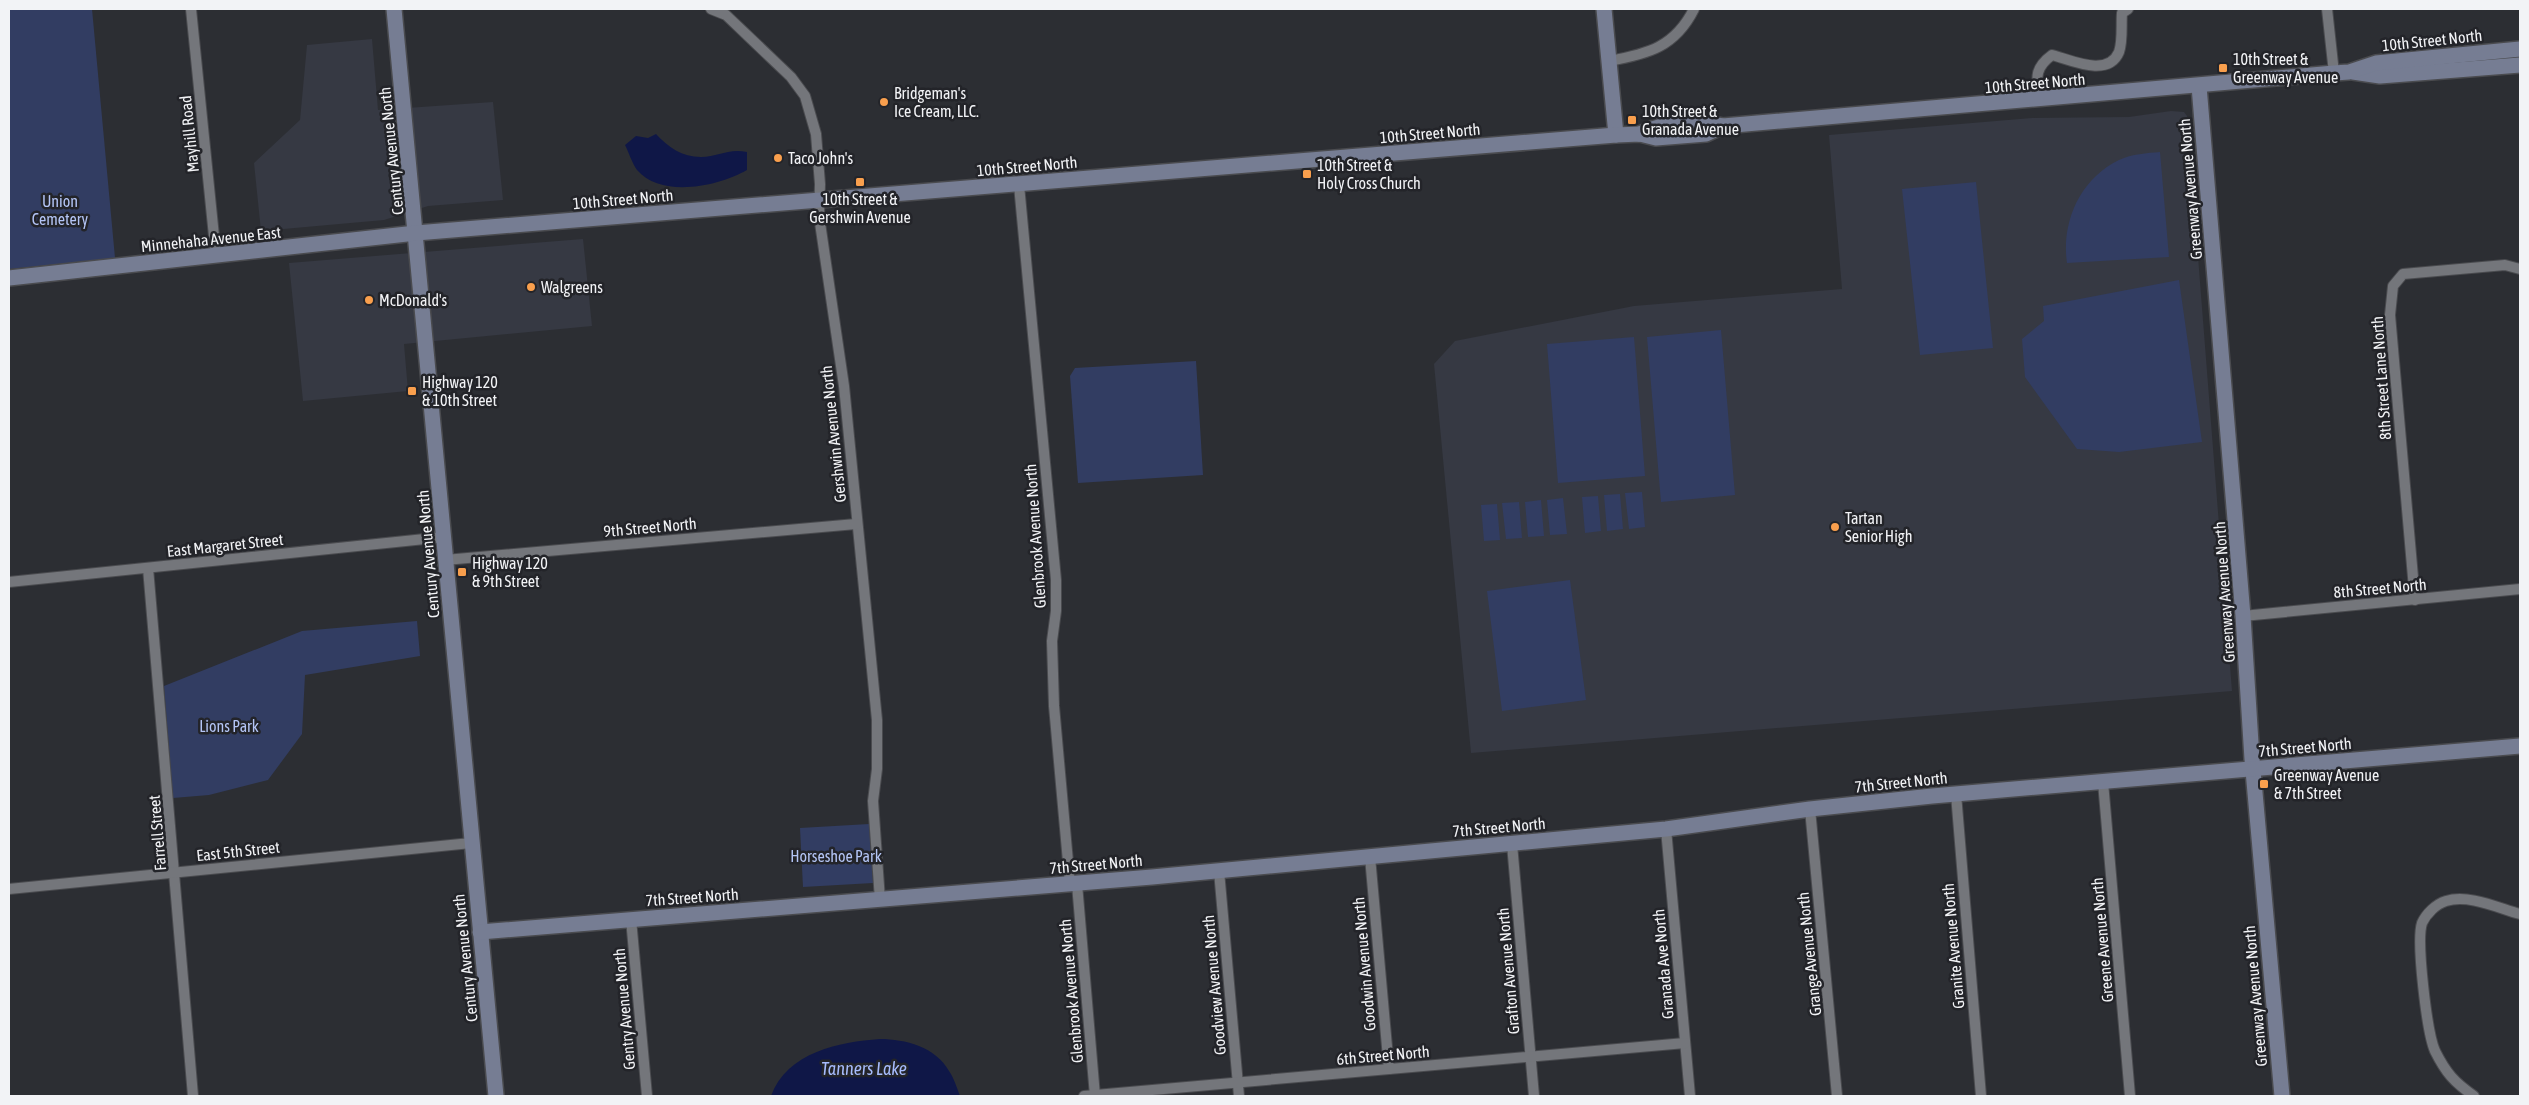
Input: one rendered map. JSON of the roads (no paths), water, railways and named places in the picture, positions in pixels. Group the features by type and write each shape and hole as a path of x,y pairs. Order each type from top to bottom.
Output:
{"main road":[{"name":"Century Avenue North","path":"394,9 496,1096"},
{"path":"1604,9 1616,135"},
{"name":"10th Street North","path":"2349,72 2376,63 2520,49"},
{"name":"10th Street North","path":"416,233 1640,134 1655,126 1678,124 1705,122 1723,126 2334,73 2349,72 2380,76 2520,65"},
{"name":"Greenway Avenue North","path":"2199,86 2282,1096"},
{"name":"Minnehaha Avenue East","path":"9,278 416,233"},
{"name":"7th Street North","path":"480,932 1219,871 1666,829 1810,809 1956,794 2520,746"}],"street":[{"name":"Mayhill Road","path":"191,9 216,256"},
{"name":"Gershwin Avenue North","path":"711,9 726,16 791,77 805,96 816,134 819,216 844,386 856,524 877,720 877,769 873,801 880,900"},
{"path":"1609,61 1644,55 1667,42 1688,22 1694,9"},
{"path":"2039,100 2037,75 2041,63 2052,56 2094,66 2104,66 2113,60 2119,51 2122,13 2128,9"},
{"path":"2327,9 2334,73"},
{"name":"Glenbrook Avenue North","path":"1019,185 1056,580 1056,611 1052,641 1054,706 1074,884 1094,1096"},
{"name":"8th Street Lane North","path":"2415,600 2390,315 2393,286 2403,274 2505,265 2520,269"},
{"name":"9th Street North","path":"445,560 856,524"},
{"name":"East Margaret Street","path":"9,582 444,538"},
{"name":"Farrell Street","path":"148,568 176,872 193,1096"},
{"name":"8th Street North","path":"2243,616 2520,589"},
{"name":"Greene Avenue North","path":"2103,782 2130,1096"},
{"name":"Granite Avenue North","path":"1956,794 1980,1096"},
{"name":"Grange Avenue North","path":"1810,809 1837,1096"},
{"name":"Granada Ave North","path":"1666,829 1690,1096"},
{"name":"East 5th Street","path":"9,889 471,843"},
{"name":"Grafton Avenue North","path":"1512,844 1534,1096"},
{"name":"Goodwin Avenue North","path":"1370,857 1389,1070"},
{"name":"Goodview Avenue North","path":"1219,871 1239,1096"},
{"path":"2474,1096 2454,1082 2434,1049 2424,990 2419,938 2422,925 2427,914 2446,901 2466,899 2520,914"},
{"name":"Gentry Avenue North","path":"631,920 647,1096"},
{"name":"6th Street North","path":"1084,1096 1684,1043"}],"water":[{"path":"656,134 676,150 694,157 707,157 734,151 747,152 747,170 722,181 691,187 675,187 648,179 637,170 625,145 636,136 648,138"},
{"name":"Tanners Lake","path":"880,1039 909,1043 928,1050 943,1063 951,1074 960,1096 771,1096 779,1081 789,1069 802,1059 832,1047"}],"place":[{"name":"10th Street & Greenway Avenue","path":"2223,68"},
{"name":"Bridgeman's Ice Cream, LLC.","path":"884,102"},
{"name":"10th Street & Granada Avenue","path":"1632,120"},
{"name":"Taco John's","path":"778,158"},
{"name":"10th Street & Holy Cross Church","path":"1307,174"},
{"name":"10th Street & Gershwin Avenue","path":"860,182"},
{"name":"Walgreens","path":"531,287"},
{"name":"McDonald's","path":"369,300"},
{"name":"Highway 120 & 10th Street","path":"412,391"},
{"name":"Tartan Senior High","path":"1835,527"},
{"name":"Highway 120 & 9th Street","path":"462,572"},
{"name":"Greenway Avenue & 7th Street","path":"2264,784"}],"park label":[{"name":"Union Cemetery","path":"60,210"},
{"name":"Lions Park","path":"229,726"},
{"name":"Horseshoe Park","path":"836,856"}]}
